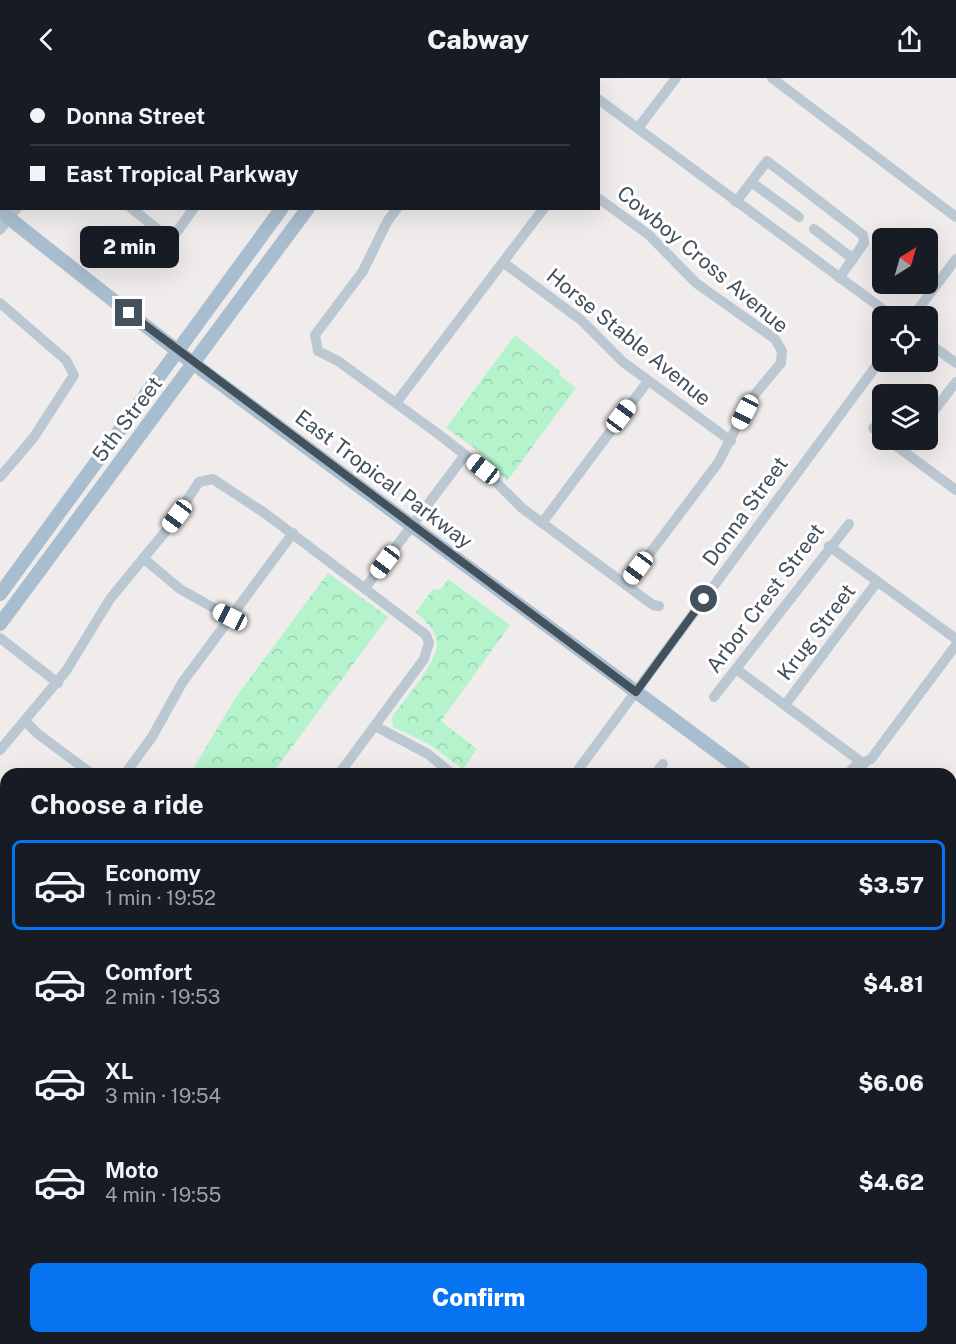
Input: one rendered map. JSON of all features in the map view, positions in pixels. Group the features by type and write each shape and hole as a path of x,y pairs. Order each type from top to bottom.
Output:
{"main road":[{"name":"5th Street","path":"0,594 281,210"},
{"name":"5th Street","path":"0,624 307,210"},
{"name":"East Tropical Parkway","path":"9,213 194,364 739,768"}],"street":[{"path":"638,128 676,78"},
{"path":"772,78 956,217"},
{"path":"600,100 878,306"},
{"path":"736,202 767,161 858,228 863,235 864,243 839,278"},
{"path":"751,182 799,217"},
{"name":"Cowboy Cross Avenue","path":"600,199 649,235 696,283 775,339 782,351 781,363 752,399 730,441"},
{"path":"133,210 161,234 171,235 176,233 193,210"},
{"path":"396,210 387,222 363,271 315,335 318,351 338,361 396,403 465,455 512,499 542,523 626,585 659,606"},
{"path":"396,403 543,210"},
{"path":"0,230 9,213"},
{"path":"814,229 853,259"},
{"path":"921,306 956,259"},
{"name":"Horse Stable Avenue","path":"504,263 581,320 623,362 730,441"},
{"path":"0,477 55,408 72,380 72,369 46,340 1,306"},
{"path":"938,350 956,363"},
{"name":"Donna Street","path":"579,768 872,372"},
{"path":"542,523 648,381"},
{"path":"938,406 956,382"},
{"path":"626,585 718,463 730,441"},
{"path":"903,451 956,490"},
{"path":"365,588 465,455"},
{"path":"0,750 58,683 104,607 185,506 199,482 206,479 218,482 292,533 420,629 429,643 424,659 344,768"},
{"name":"Arbor Crest Street","path":"714,697 849,524"},
{"path":"129,768 152,737 182,683 292,533"},
{"path":"830,546 956,639"},
{"path":"143,558 180,589 230,617"},
{"name":"Krug Street","path":"785,705 878,582"},
{"path":"0,638 58,683"},
{"path":"865,768 956,645"},
{"path":"736,669 863,768"},
{"path":"26,721 38,734 84,768"},
{"path":"375,726 428,754 445,768"},
{"path":"660,768 663,764"}],"green space":[{"path":"515,335 561,372 559,375 576,388 507,481 477,450 446,428"},
{"path":"328,573 388,617 276,768 194,768 236,697"},
{"path":"448,579 510,625 441,721 477,749 464,768 429,744 393,727 392,717 427,670 436,650 437,642 434,633 416,612 433,589 440,590"}],"route":[{"path":"129,313 194,364 636,692 704,599"}]}
